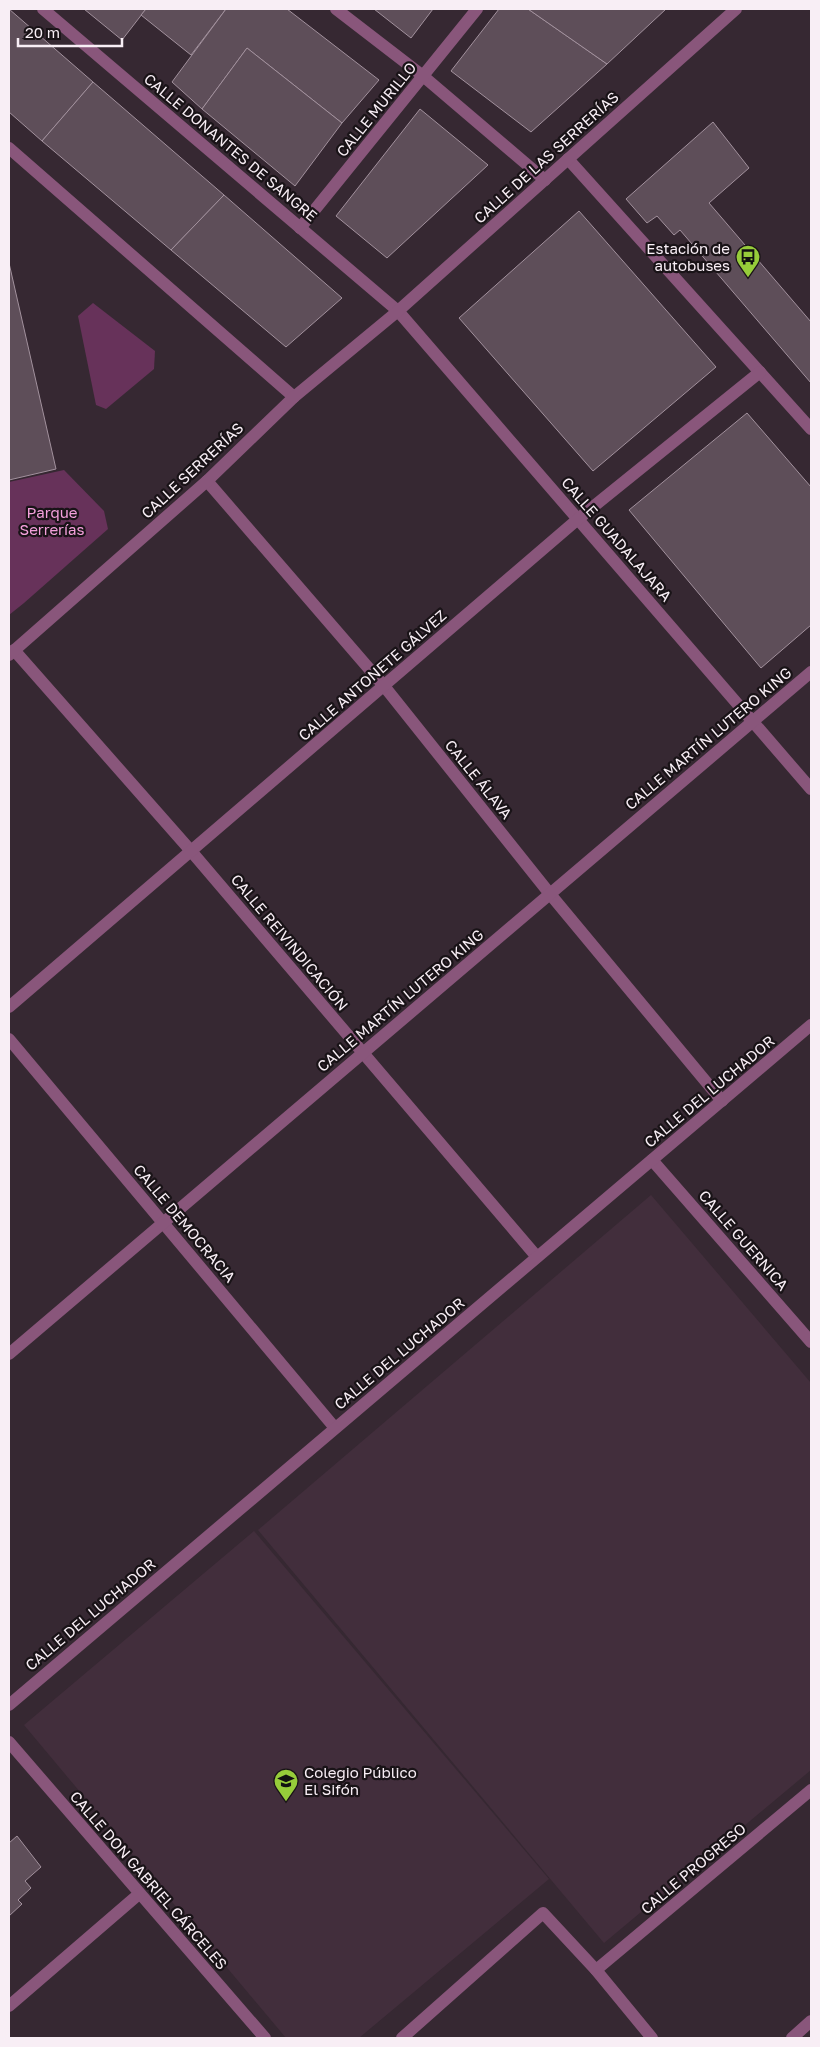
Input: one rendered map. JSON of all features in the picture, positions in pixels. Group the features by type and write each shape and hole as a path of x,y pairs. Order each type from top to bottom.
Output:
{"street":[{"name":"CALLE DONANTES DE SANGRE","path":"43,9 398,311"},
{"path":"336,9 423,76 545,180"},
{"name":"CALLE MURILLO","path":"300,228 477,9"},
{"name":"CALLE DE LAS SERRERÍAS","path":"398,311 736,9"},
{"path":"9,148 294,397"},
{"path":"568,159 811,429"},
{"name":"CALLE SERRERÍAS","path":"11,652 207,481 294,397 398,311"},
{"name":"CALLE GUADALAJARA","path":"398,311 811,789"},
{"name":"CALLE ANTONETE GÁLVEZ","path":"9,1007 578,519 760,372"},
{"name":"CALLE ÁLAVA","path":"207,481 384,686 550,894 722,1101"},
{"name":"CALLE REIVINDICACIÓN","path":"11,652 191,851 537,1257"},
{"name":"CALLE MARTÍN LUTERO KING","path":"9,1354 811,672"},
{"name":"CALLE DEL LUCHADOR","path":"9,1705 811,1025"},
{"name":"CALLE DEMOCRACIA","path":"9,1039 335,1428"},
{"name":"CALLE GUERNICA","path":"652,1160 811,1342"},
{"name":"CALLE DON GABRIEL CÁRCELES","path":"9,1742 265,2038"},
{"name":"CALLE PROGRESO","path":"596,1970 811,1790"},
{"path":"9,2006 139,1894"},
{"path":"402,2038 543,1913 596,1970 652,2038"},
{"path":"792,2038 811,2021"}],"shaded area":[{"path":"651,1195 811,1383 811,1770 604,1943 258,1530"},
{"name":"Colegio Público El Sifón","path":"254,1531 549,1879 359,2038 286,2038 24,1725"}],"green space":[{"path":"93,303 155,351 154,369 106,409 96,405 78,316"},
{"name":"Parque Serrerías","path":"64,470 104,511 108,529 9,615 9,482"}],"building":[{"path":"9,9 93,82 42,141 9,112"},
{"path":"84,9 146,9 122,40"},
{"path":"146,9 226,9 191,55 141,15"},
{"path":"226,9 287,9 379,80 342,123 247,48 202,109 172,82"},
{"path":"374,9 433,9 411,38"},
{"path":"499,9 528,9 607,64 531,132 451,71"},
{"path":"528,9 666,9 607,64"},
{"path":"247,48 342,123 295,186 202,109"},
{"path":"93,82 224,195 171,250 42,141"},
{"path":"420,109 488,165 387,258 336,216"},
{"name":"Estación de autobuses","path":"713,122 749,168 709,203 811,322 811,383 680,230 674,235 657,216 647,223 626,199"},
{"path":"224,195 342,298 286,347 171,250"},
{"path":"579,211 716,367 593,471 459,318"},
{"path":"9,263 56,469 9,480"},
{"path":"747,413 811,487 811,625 761,668 629,510"},
{"path":"17,1836 41,1867 25,1881 31,1888 18,1900 22,1904 9,1916 9,1843"}],"place":[{"name":"Estación de autobuses","path":"748,278"},
{"name":"Colegio Público El Sifón","path":"286,1802"}]}
